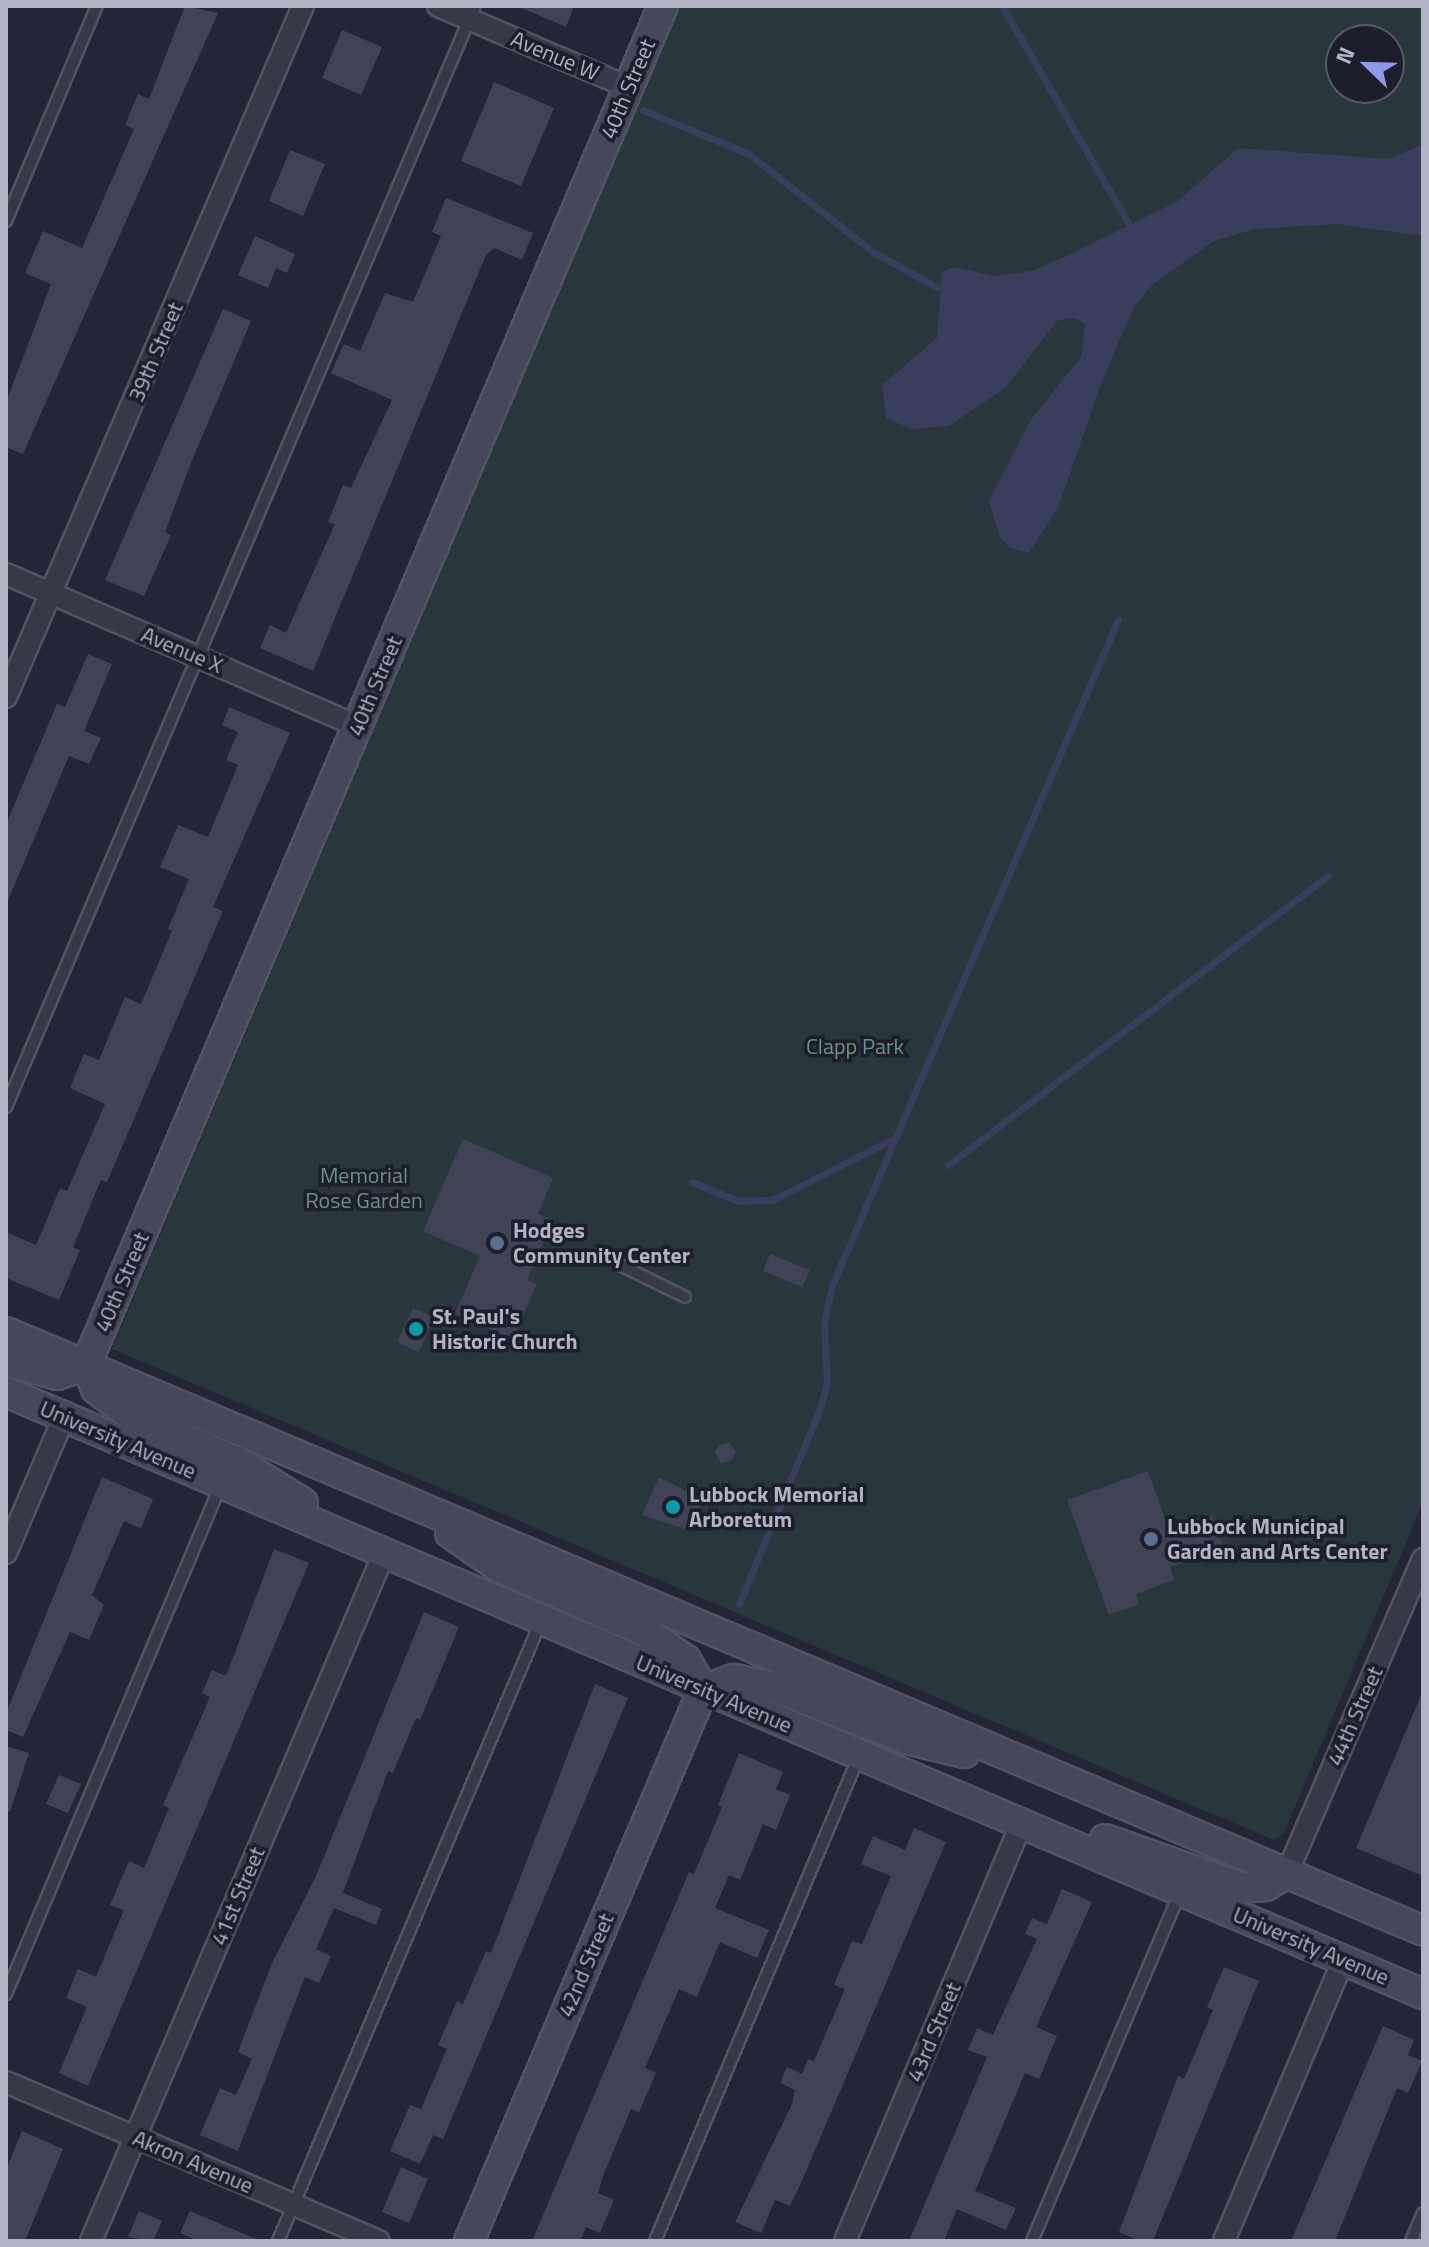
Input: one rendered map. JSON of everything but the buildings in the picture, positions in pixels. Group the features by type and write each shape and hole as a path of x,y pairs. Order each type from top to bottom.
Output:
{"main road":[{"name":"40th Street","path":"86,1365 663,6"},
{"path":"6,1332 1423,1931"},
{"path":"6,1361 57,1375 86,1365"},
{"path":"86,1365 96,1389 131,1415 236,1461 377,1548"},
{"name":"University Avenue","path":"6,1392 1423,1994"},
{"path":"404,1501 500,1568 644,1631 686,1660 703,1690 734,1679 774,1687 906,1739 1043,1772"},
{"name":"42nd Street","path":"469,2241 703,1690"},
{"path":"1022,1823 1085,1831 1243,1888 1266,1886 1287,1873"}],"street":[{"name":"39th Street","path":"6,697 303,6"},
{"name":"Avenue W","path":"438,6 472,13 628,87"},
{"name":"Avenue X","path":"6,574 358,726"},
{"path":"6,1553 64,1417"},
{"name":"41st Street","path":"91,2241 377,1548"},
{"name":"44th Street","path":"1287,1873 1423,1559"},
{"name":"43rd Street","path":"845,2241 1022,1823"},
{"path":"1224,2241 1343,1961"},
{"name":"Akron Avenue","path":"6,2082 379,2241"}],"lane":[{"path":"6,221 97,6"},
{"path":"6,1107 472,13"},
{"path":"622,1266 685,1297"},
{"path":"6,1994 221,1483"},
{"path":"278,2241 542,1619"},
{"path":"655,2241 860,1755"},
{"path":"1032,2241 1181,1890"},
{"path":"1411,2241 1423,2213"}],"green space":[{"name":"Clapp Park","path":"680,6 1423,6 1423,1502 1284,1833 1274,1840 112,1349"}],"water":[{"path":"1423,144 1423,236 1338,224 1255,229 1214,241 1153,284 1134,307 1100,386 1059,506 1029,553 1010,548 1000,537 989,501 1030,421 1081,357 1085,324 1074,318 1058,320 1005,388 949,426 911,429 886,418 882,385 937,338 942,272 955,267 994,276 1031,271 1065,257 1178,201 1238,148 1388,159"}],"waterway":[{"path":"1002,6 1130,226"},
{"path":"643,110 749,154 873,252 937,287"},
{"path":"739,1604 820,1408 827,1383 824,1321 833,1283 1118,620"},
{"path":"948,1165 1327,876"},
{"path":"692,1182 738,1201 772,1200 895,1138"}],"place":[{"name":"Hodges Community Center","path":"497,1243"},
{"name":"St. Paul's Historic Church","path":"416,1329"},
{"name":"Lubbock Memorial Arboretum","path":"673,1507"},
{"name":"Lubbock Municipal Garden and Arts Center","path":"1151,1539"}],"park label":[{"name":"Memorial Rose Garden","path":"364,1188"}]}
